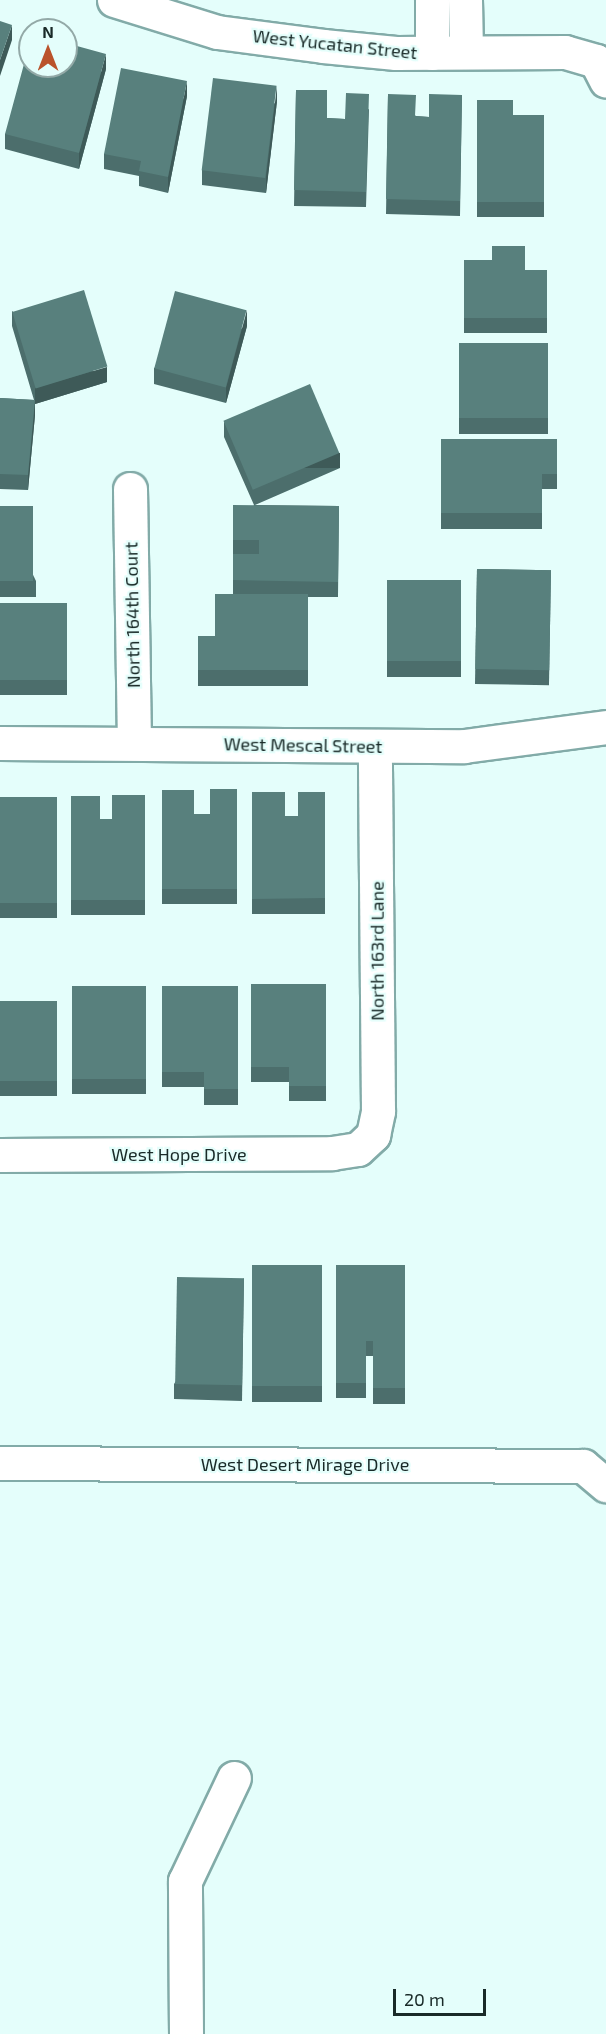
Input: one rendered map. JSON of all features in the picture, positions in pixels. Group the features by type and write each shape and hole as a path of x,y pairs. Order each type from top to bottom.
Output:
{"street":[{"name":"West Yucatan Street","path":"114,0 217,32 396,53 565,52 601,71"},
{"path":"432,0 432,53"},
{"path":"465,0 466,52"},
{"name":"North 164th Court","path":"130,489 134,742"},
{"name":"West Mescal Street","path":"0,743 134,742 464,746 606,728"},
{"name":"North 163rd Lane","path":"358,1149 373,1135 378,1111 375,746"},
{"name":"West Hope Drive","path":"0,1155 332,1153 358,1149"},
{"name":"West Desert Mirage Drive","path":"0,1462 583,1466 606,1484"},
{"path":"186,2034 185,1881 234,1778"}],"building":[{"path":"0,21 12,25 0,60"},
{"path":"78,46 106,54 79,153 5,134 20,78 78,78"},
{"path":"121,68 187,81 168,177 139,171 141,161 104,154"},
{"path":"213,78 277,86 265,178 202,170"},
{"path":"296,90 327,90 327,118 345,119 346,93 369,94 366,192 294,190"},
{"path":"388,94 416,95 415,116 429,117 429,94 462,95 460,201 386,199"},
{"path":"477,100 513,100 513,115 544,115 544,202 477,202"},
{"path":"492,246 525,246 525,270 547,270 547,318 464,318 464,260 492,260"},
{"path":"84,290 107,367 36,388 12,312"},
{"path":"175,291 246,310 226,387 154,368"},
{"path":"459,343 548,343 548,418 459,418"},
{"path":"310,384 339,453 253,490 223,421"},
{"path":"0,398 35,400 28,475 0,474"},
{"path":"441,439 557,439 557,474 542,474 542,513 441,513"},
{"path":"233,505 339,506 338,582 233,580 233,554 259,554 259,540 233,540"},
{"path":"0,506 33,506 33,581 0,581"},
{"path":"477,569 551,570 549,670 475,669"},
{"path":"387,580 461,580 461,661 387,661"},
{"path":"215,594 308,594 308,670 198,670 198,636 215,636"},
{"path":"0,603 67,603 67,680 0,680"},
{"path":"210,789 237,789 237,889 162,889 162,790 194,790 194,814 210,814"},
{"path":"252,792 285,792 285,816 298,816 298,792 325,792 325,898 252,899"},
{"path":"112,795 145,795 145,900 71,900 71,796 100,796 100,819 112,819"},
{"path":"0,797 57,797 57,903 0,903"},
{"path":"251,984 326,984 326,1086 289,1086 289,1067 251,1067"},
{"path":"72,986 146,986 146,1079 72,1079"},
{"path":"162,986 238,986 238,1089 204,1089 204,1072 162,1072"},
{"path":"0,1001 57,1001 57,1081 0,1081"},
{"path":"252,1265 322,1265 322,1386 252,1386"},
{"path":"336,1265 405,1265 405,1388 373,1388 373,1341 366,1341 366,1383 336,1383"},
{"path":"177,1277 244,1278 242,1385 175,1384"}]}
